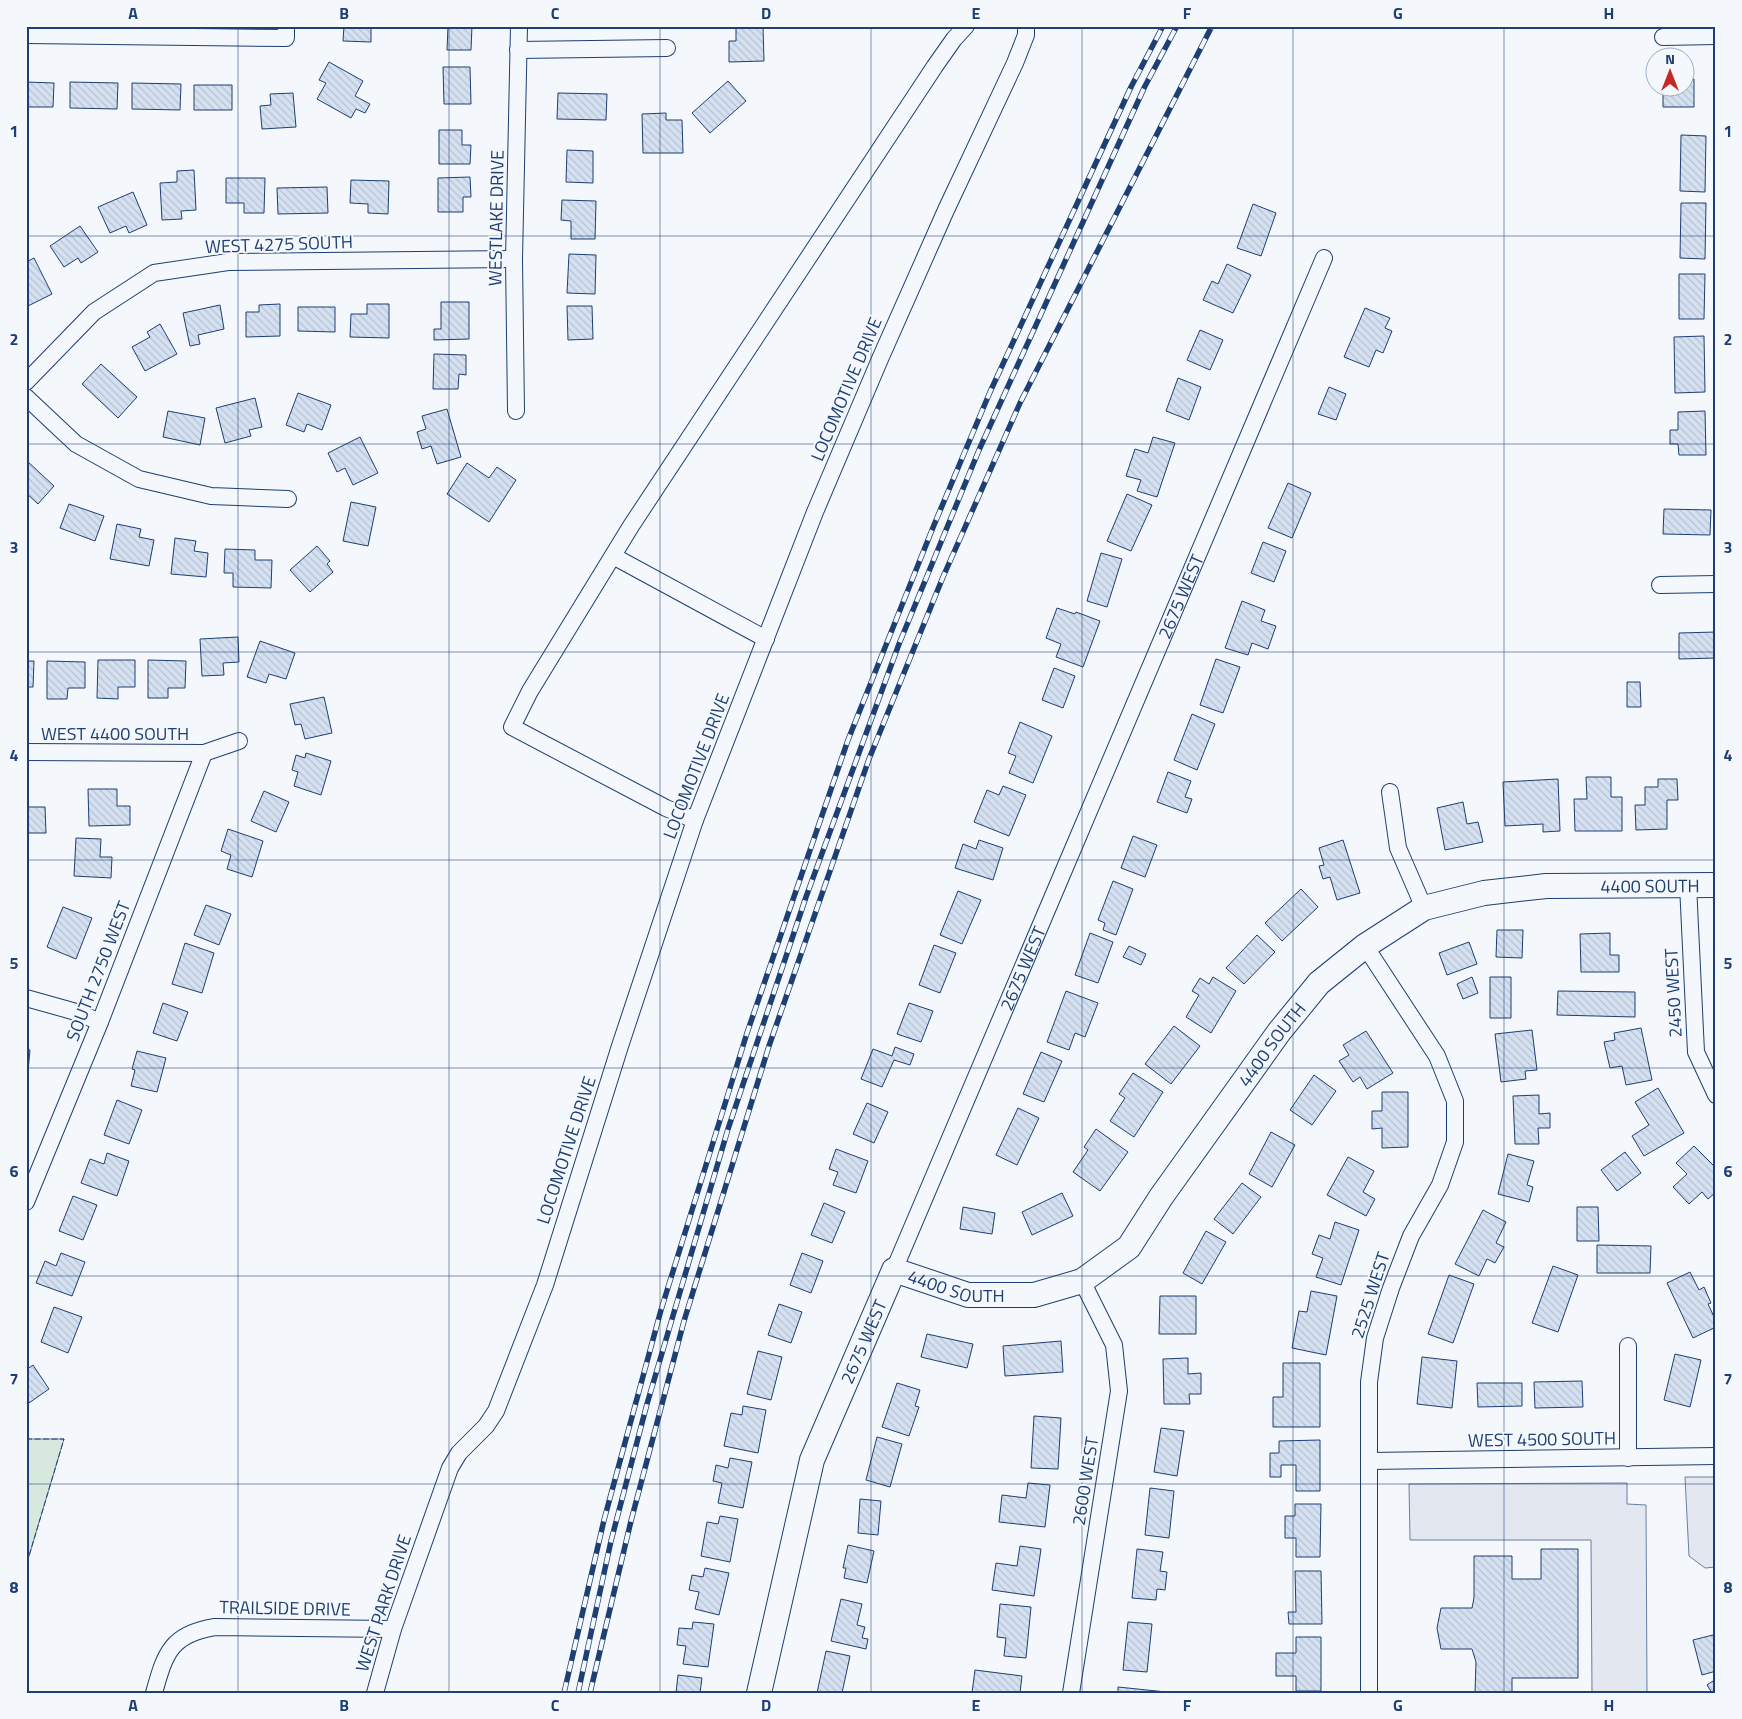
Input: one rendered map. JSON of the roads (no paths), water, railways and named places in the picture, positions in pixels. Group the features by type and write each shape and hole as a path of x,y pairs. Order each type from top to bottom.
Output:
{"street":[{"name":"WESTLAKE DRIVE","path":"516,411 514,259 519,26"},
{"path":"695,820 666,808 512,727 530,691 613,556 750,344 898,121 954,39 966,26"},
{"name":"LOCOMOTIVE DRIVE","path":"430,1526 450,1468 459,1452 486,1426 496,1411 545,1286 617,1055 695,820 815,512 880,358 946,210 1015,63 1026,35 1026,26"},
{"path":"26,35 286,32"},
{"path":"1664,37 1716,36"},
{"path":"518,50 667,48"},
{"name":"2675 WEST","path":"759,1693 812,1460 1324,258"},
{"name":"WEST 4275 SOUTH","path":"26,382 94,312 154,273 228,262 514,259"},
{"path":"26,397 76,444 140,479 211,496 288,499"},
{"path":"613,556 766,639"},
{"path":"1660,585 1716,584"},
{"name":"WEST 4400 SOUTH","path":"26,752 204,753 239,741"},
{"name":"SOUTH 2750 WEST","path":"26,1202 100,1022 204,753"},
{"path":"1390,792 1398,848 1424,908"},
{"name":"2450 WEST","path":"1688,885 1696,1052 1716,1095"},
{"name":"4400 SOUTH","path":"894,1270 968,1295 1034,1295 1082,1282 1129,1246 1161,1197 1280,1032 1319,983 1365,946 1424,908 1484,893 1546,886 1716,885"},
{"name":"2525 WEST","path":"1365,946 1436,1056 1455,1101 1455,1142 1440,1185 1412,1236 1391,1288 1375,1338 1369,1382 1369,1693"},
{"path":"26,998 76,1012 100,1022"},
{"name":"2600 WEST","path":"1071,1693 1120,1391 1114,1345 1082,1282"},
{"path":"1628,1346 1628,1458"},
{"name":"WEST 4500 SOUTH","path":"1369,1461 1716,1456"},
{"name":"WEST PARK DRIVE","path":"375,1693 394,1629 430,1526"},
{"name":"TRAILSIDE DRIVE","path":"154,1693 165,1658 171,1648 178,1640 199,1629 215,1627 394,1629"}],"railway":[{"path":"564,1693 604,1520 661,1310 747,1033 848,740 934,525 990,392 1131,87 1163,26"},
{"path":"578,1693 611,1541 647,1404 728,1129 806,897 899,644 979,450 1145,86 1177,26"},
{"path":"590,1693 631,1521 684,1321 769,1046 869,759 943,577 1020,403 1212,26"}]}
